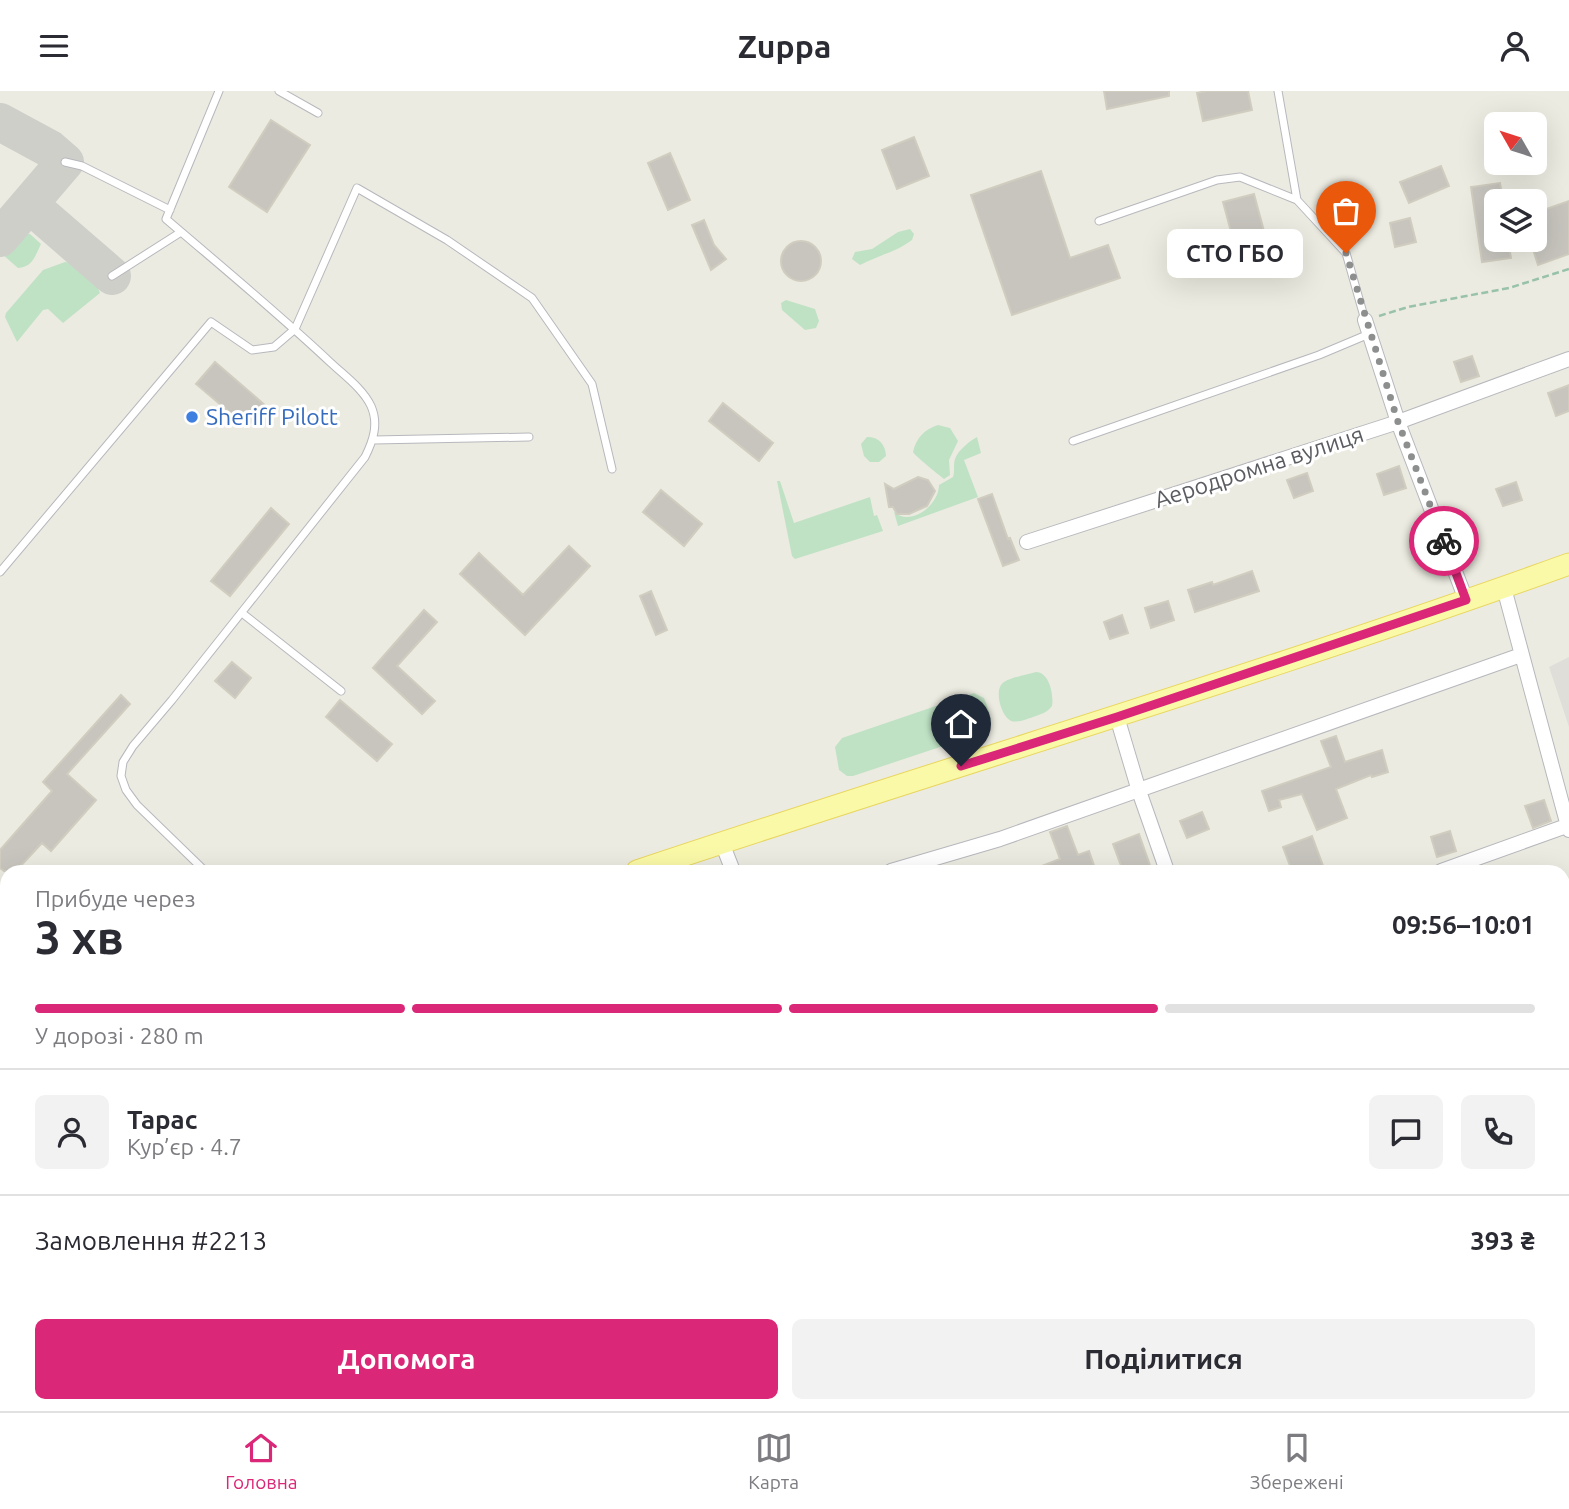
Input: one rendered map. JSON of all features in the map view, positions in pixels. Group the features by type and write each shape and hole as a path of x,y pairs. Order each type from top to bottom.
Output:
{"main road":[{"path":"655,865 1117,717 1569,564"}],"street":[{"path":"1367,327 1398,422 1466,600"},
{"name":"Аеродромна вулиця","path":"1027,542 1398,422 1569,359"},
{"path":"1458,865 1569,827 1504,588"},
{"path":"911,865 1000,839 1521,655"},
{"path":"1117,717 1165,865"},
{"path":"722,843 731,865"}],"lane":[{"path":"199,865 137,805 126,790 121,776 123,762 133,746 365,457 374,440 376,421 371,406 362,393 295,329 166,219 219,91"},
{"path":"279,91 318,113"},
{"path":"1278,91 1297,199"},
{"path":"65,162 82,166 170,210"},
{"path":"1073,441 1319,355 1367,327 1346,253 1297,199 1240,177 1217,180 1099,221"},
{"path":"0,572 211,322 252,349 274,347 295,329 357,188 447,240 532,298 592,384 612,469"},
{"path":"112,276 181,232"},
{"path":"374,440 529,437"},
{"path":"242,613 341,691"}],"path":[{"path":"1367,327 1409,307 1509,288 1569,269"}],"shaded area":[{"path":"1569,657 1569,727 1549,667"}],"green space":[{"path":"910,229 914,234 912,240 900,248 860,265 852,259 855,252 872,249 898,232"},
{"path":"17,234 30,234 41,244 30,263 18,268 1,251 9,239"},
{"path":"65,262 90,269 100,293 63,323 48,309 43,310 17,342 5,317 6,313 43,270"},
{"path":"786,300 815,309 819,321 816,328 805,330 782,310 781,303"},
{"path":"938,425 950,428 958,441 949,460 950,475 944,479 913,452 922,435"},
{"path":"867,437 878,440 885,448 886,456 879,462 870,462 864,456 861,444"},
{"path":"977,437 981,453 964,460 978,497 898,526 894,512 908,517 923,512 934,500 939,485 953,477 954,461 959,452"},
{"path":"777,481 780,481 794,523 870,497 874,516 877,515 883,531 795,559 792,556"},
{"path":"1041,673 1050,685 1052,706 1039,715 1011,721 1004,714 1000,702 1001,685 1011,679"},
{"path":"974,693 984,698 989,711 991,720 985,732 853,776 847,776 839,770 835,747 842,738"}],"building":[{"path":"1104,91 1169,91 1169,96 1107,109"},
{"path":"1248,91 1252,110 1203,121 1197,93"},
{"path":"271,120 310,145 267,212 229,187"},
{"path":"914,137 929,176 897,189 882,150"},
{"path":"670,153 690,200 668,210 648,163"},
{"path":"1441,166 1449,186 1409,203 1400,182"},
{"path":"1041,171 1070,258 1108,245 1120,278 1012,315 971,195"},
{"path":"1500,183 1501,189 1484,189 1484,252 1510,252 1511,258 1482,262 1471,187"},
{"path":"1254,194 1264,231 1233,239 1223,202"},
{"path":"1569,201 1569,254 1538,265 1534,252 1547,252 1547,209"},
{"path":"1410,218 1416,242 1395,247 1390,223"},
{"path":"704,220 714,245 726,259 711,270 692,225"},
{"path":"801,241 809,242 815,247 820,253 820,269 815,275 809,280 801,281 793,280 787,275 782,269 781,261 782,253 787,247 793,242"},
{"path":"1472,356 1479,376 1461,382 1454,362"},
{"path":"215,362 266,406 247,427 196,384"},
{"path":"1569,385 1569,411 1556,416 1548,393"},
{"path":"723,403 773,443 759,461 709,421"},
{"path":"1399,466 1406,488 1384,495 1377,474"},
{"path":"1307,473 1313,491 1294,498 1287,480"},
{"path":"918,477 928,480 935,491 927,506 909,514 897,514 893,507 889,507 885,484 894,489"},
{"path":"1516,482 1522,500 1503,506 1496,489"},
{"path":"661,490 702,524 684,546 643,512"},
{"path":"992,494 1008,539 1010,538 1019,560 1003,566 978,499"},
{"path":"271,508 289,524 230,596 211,581"},
{"path":"569,546 590,566 525,635 460,574 479,553 523,595"},
{"path":"1252,571 1259,591 1195,612 1188,590 1212,582 1213,585"},
{"path":"651,591 667,630 656,635 640,596"},
{"path":"1168,601 1174,620 1151,628 1145,608"},
{"path":"424,610 437,622 397,666 435,701 422,714 373,668"},
{"path":"1122,615 1128,633 1110,639 1104,622"},
{"path":"232,662 251,678 235,698 215,681"},
{"path":"121,695 130,704 67,774 96,800 51,851 42,843 22,865 0,865 0,850 52,791 43,782"},
{"path":"340,700 392,744 377,761 326,717"},
{"path":"1336,736 1345,762 1382,750 1388,772 1372,777 1371,775 1336,789 1347,818 1317,830 1302,794 1279,800 1281,807 1269,811 1262,791 1331,767 1321,741"},
{"path":"1544,800 1551,821 1533,828 1525,806"},
{"path":"1202,812 1209,829 1187,838 1180,821"},
{"path":"1067,826 1078,855 1089,851 1094,865 1044,865 1060,859 1050,832"},
{"path":"1450,831 1456,851 1437,857 1431,837"},
{"path":"1139,834 1150,865 1121,865 1113,844"},
{"path":"1312,836 1323,865 1290,865 1283,847"}],"taxiway":[{"path":"0,122 50,149 65,162 0,238"},
{"path":"30,205 112,276"}],"way so far":[{"path":"1346,253 1398,422 1444,541"}],"place":[{"name":"СТО ГБО","path":"1346,253"},
{"name":"Sheriff Pilott","path":"192,417"}],"route":[{"path":"961,766 1117,717 1466,600 1444,541"}]}
